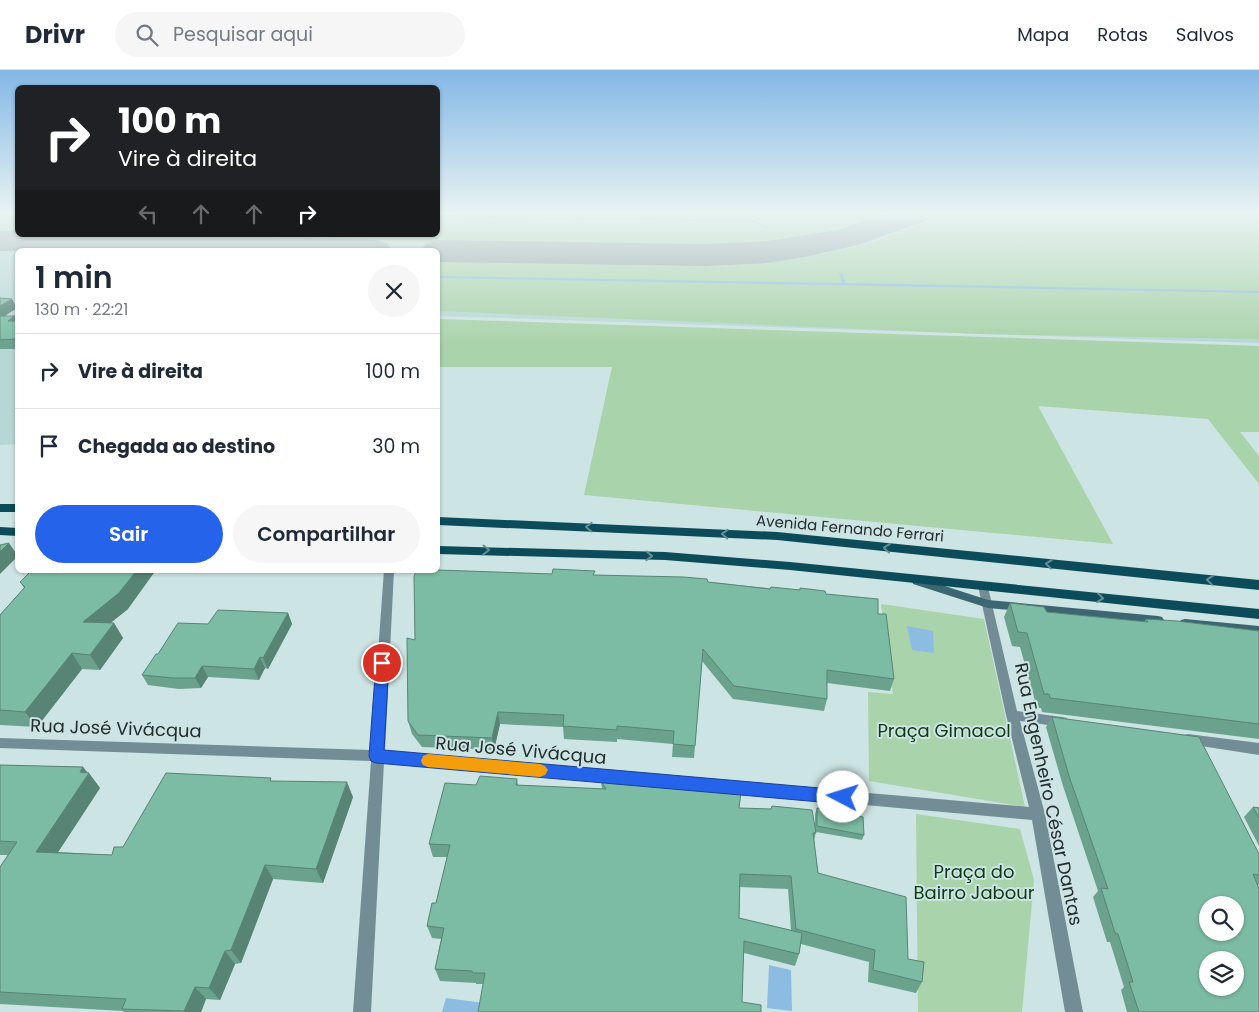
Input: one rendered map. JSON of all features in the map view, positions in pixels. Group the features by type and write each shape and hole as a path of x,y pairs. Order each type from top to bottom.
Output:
{"main road":[{"path":"0,508 15,508"},
{"name":"Avenida Fernando Ferrari","path":"440,521 777,536 1259,585"},
{"path":"0,531 15,532"},
{"path":"440,550 665,556 790,566 1259,614"}],"street":[{"path":"362,1012 376,756 389,573"},
{"path":"909,578 988,604 1259,630"},
{"name":"Rua Engenheiro César Dantas","path":"983,586 1012,715 1038,814 1074,1012"},
{"path":"1012,715 1071,723"},
{"path":"1178,737 1259,749"},
{"path":"1197,740 1206,758"},
{"name":"Rua José Vivácqua","path":"0,743 376,756 1038,814"}],"shaded area":[{"path":"0,257 15,257 15,444 0,445"},
{"path":"440,257 1259,257 1259,343 440,316"}],"green space":[{"path":"799,257 1259,257 1259,339 980,334 440,311 440,259 684,264 777,260"},
{"path":"440,319 1259,346 1259,432 1240,432 1259,456 1259,484 1208,419 1038,406 1113,544 584,495 612,367 440,367"},
{"name":"Praça Gimacol","path":"881,604 984,619 1025,807 869,781 868,692 893,694"},
{"name":"Praça do Bairro Jabour","path":"916,814 1020,829 1034,880 1022,1012 918,1012"}],"water":[{"path":"907,626 933,631 934,653 912,650"},
{"path":"769,965 791,970 792,1011 767,1008"},
{"path":"446,998 484,1003 482,1012 442,1012"}],"building":[{"path":"0,298 12,299 0,306"},
{"path":"0,316 15,316 8,321 15,321 15,339 0,340"},
{"path":"9,543 0,552 0,545"},
{"path":"553,569 595,571 593,575 683,577 707,579 708,582 770,589 771,587 800,590 800,588 825,591 826,594 878,599 878,614 886,614 894,679 827,670 827,699 734,686 703,649 695,746 673,744 674,731 617,726 617,730 563,726 564,715 498,712 492,738 418,735 408,721 407,638 415,640 415,573 440,573 440,570 552,574"},
{"path":"29,573 135,573 119,593 83,622 114,623 90,655 72,653 25,712 0,710 0,615 25,587 20,582"},
{"path":"1010,603 1044,607 1047,612 1148,622 1146,619 1177,621 1259,631 1259,724 1050,698 1049,694 1044,694 1027,633 1018,632"},
{"path":"218,610 288,613 263,658 260,657 254,669 202,666 195,678 142,675 178,623 208,624"},
{"path":"1052,717 1199,737 1259,854 1259,875 1253,874 1259,889 1259,1012 1139,1012 1129,982 1133,982 1101,888 1108,889 1069,776"},
{"path":"0,765 83,767 80,772 89,773 36,852 112,855 114,847 123,847 166,773 271,778 270,781 347,782 316,869 265,865 231,950 225,951 209,988 195,987 184,1011 122,1009 126,999 0,992 0,867 17,842 0,841"},
{"path":"480,776 517,779 516,785 606,789 601,781 741,792 739,808 771,809 772,806 812,810 816,833 813,833 818,873 906,897 908,959 924,962 922,982 873,970 875,950 796,929 791,876 740,874 739,918 802,933 799,954 744,941 742,1002 761,1005 761,1012 478,1012 485,973 435,969 444,928 427,926 432,903 436,903 450,845 429,844 445,783 476,785"},
{"path":"1253,807 1259,808 1259,818"},
{"path":"817,808 863,817 864,835 817,826"}],"waterway":[{"path":"840,273 844,284"},
{"path":"440,277 1259,292"}],"slow traffic":[{"path":"428,761 540,770"}],"route":[{"path":"382,663 376,756 843,797"}]}
